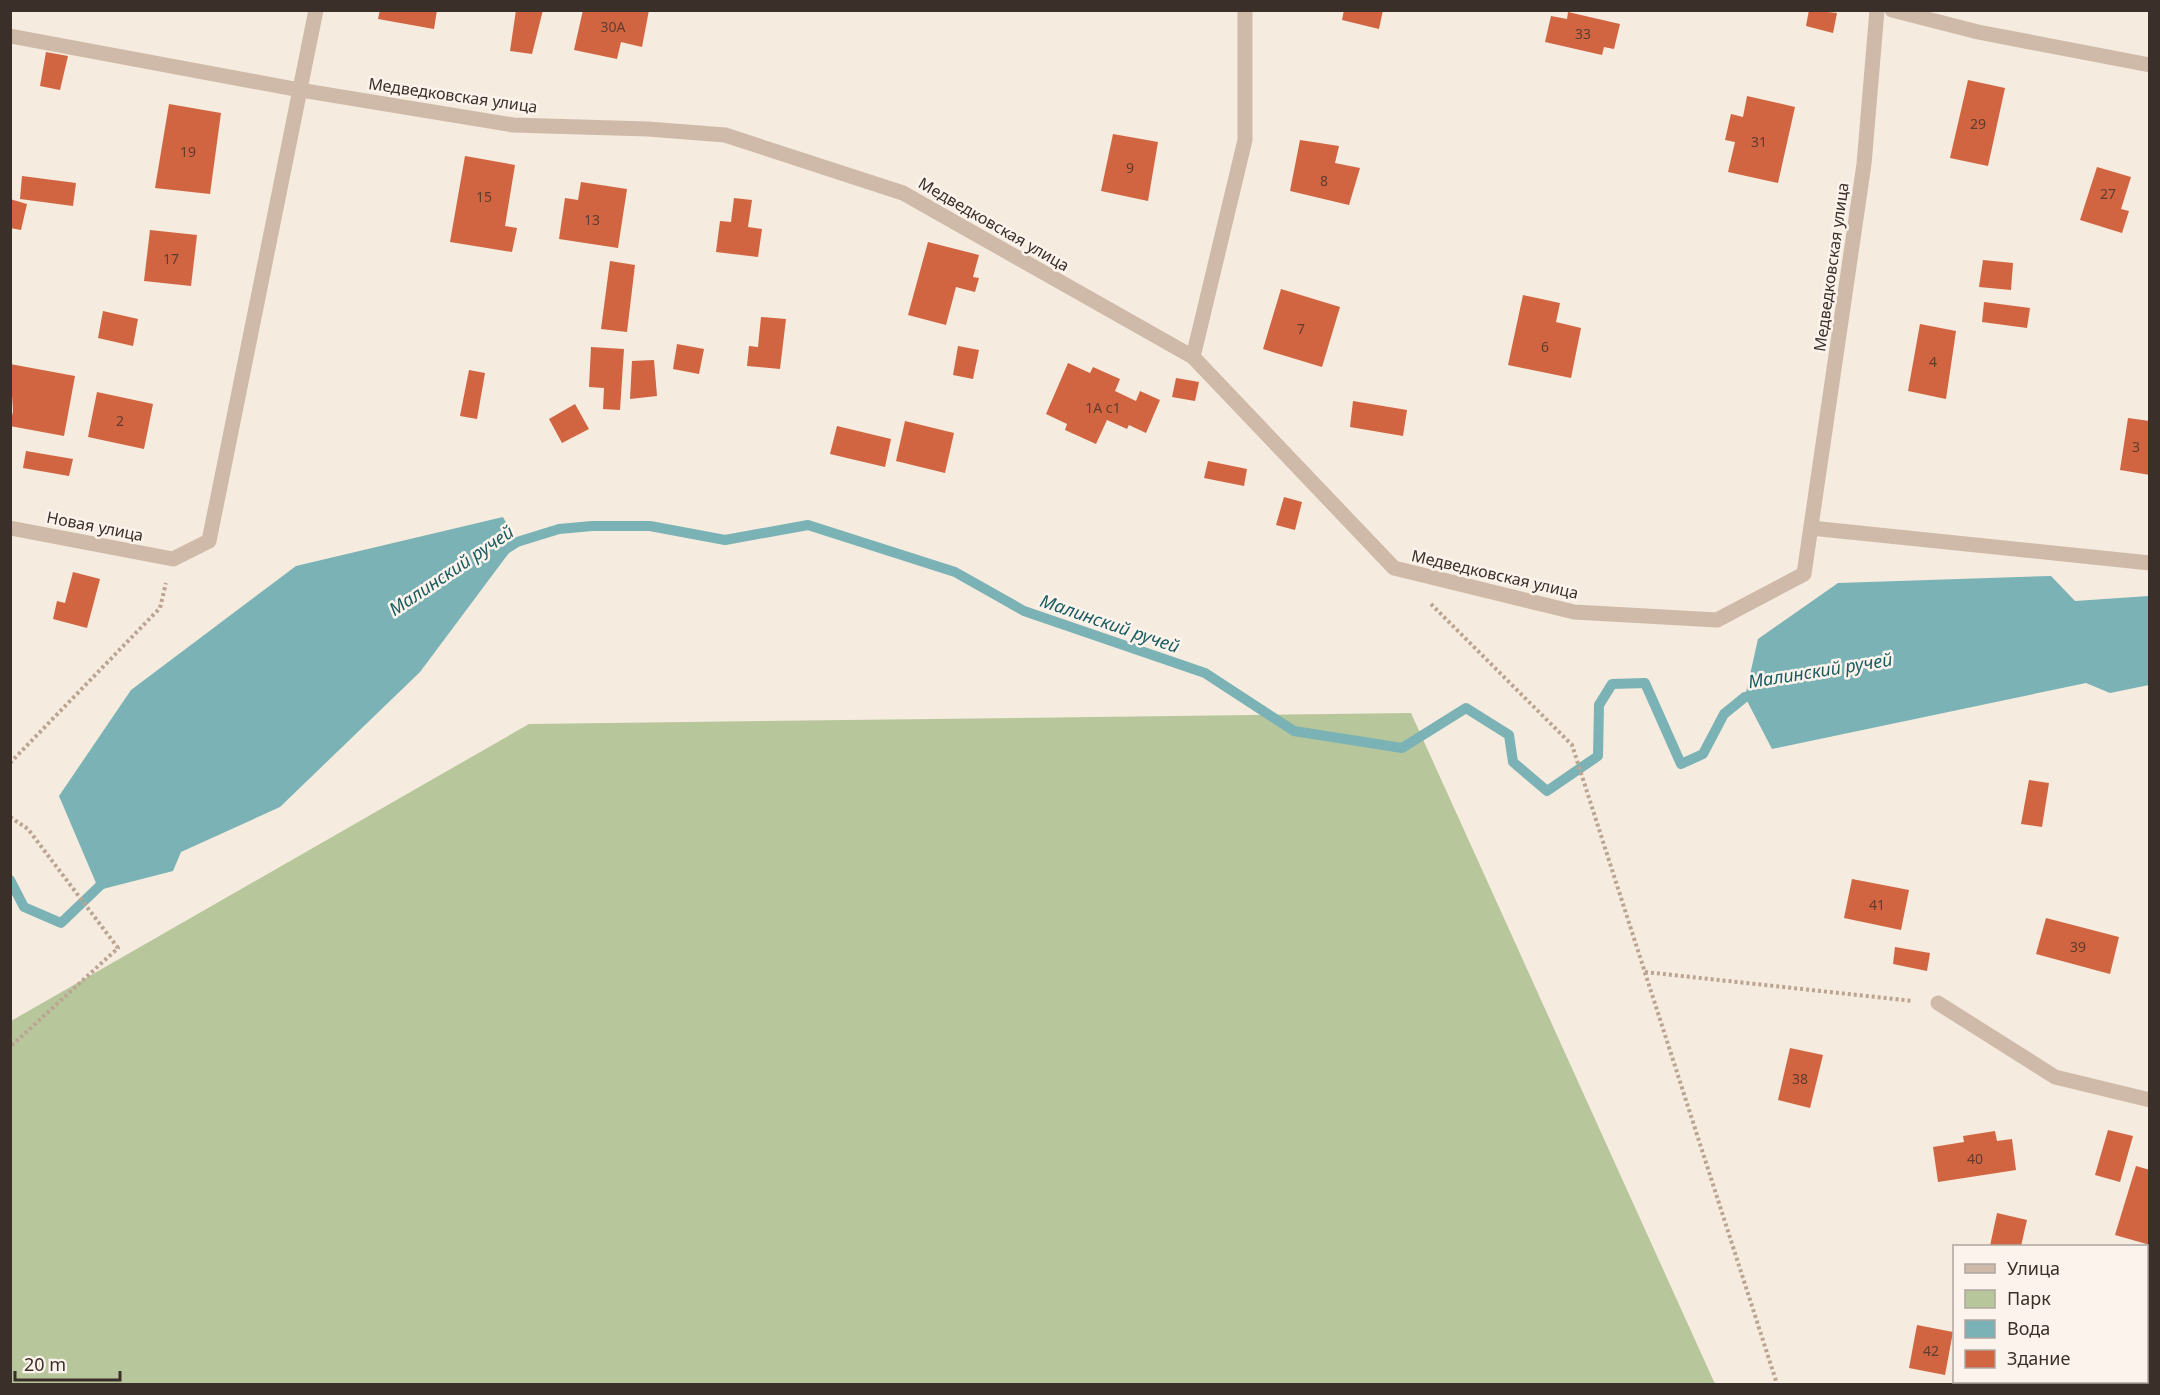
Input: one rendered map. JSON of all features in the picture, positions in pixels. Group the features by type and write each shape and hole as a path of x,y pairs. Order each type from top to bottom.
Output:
{"street":[{"path":"173,560 209,541 316,10"},
{"path":"1193,357 1245,140 1245,10"},
{"name":"Медведковская улица","path":"10,36 300,90 513,125 648,129 725,135 903,193 1193,357 1394,568 1574,612 1717,620 1804,574 1864,164 1877,10"},
{"path":"1892,10 1978,32 2150,65"},
{"name":"Новая улица","path":"10,528 173,560"},
{"path":"1811,528 2150,563"},
{"path":"1938,1003 2055,1077 2150,1100"}],"path":[{"path":"10,763 160,608 173,560"},
{"path":"1428,602 1572,745 1777,1384"},
{"path":"10,817 28,829 118,948 10,1047"},
{"path":"1645,972 1938,1003"}],"green space":[{"path":"1411,713 1715,1384 11,1384 11,1021 529,724"}],"water":[{"path":"503,517 517,542 420,672 280,807 181,852 173,871 99,890 59,796 131,690 296,566"},
{"path":"2051,576 2075,601 2149,596 2149,685 2110,693 2086,683 1772,749 1745,697 1758,639 1838,583"}],"building":[{"path":"380,10 437,10 434,29 378,19"},
{"path":"516,10 543,10 532,54 510,51"},
{"path":"583,10 649,10 642,47 621,42 617,59 574,50"},
{"path":"1344,10 1383,10 1379,29 1342,20"},
{"path":"1809,10 1837,13 1833,33 1806,26"},
{"path":"1568,12 1620,24 1614,49 1604,47 1602,55 1545,42 1551,16 1567,19"},
{"path":"46,52 68,56 60,90 40,86"},
{"path":"1968,80 2005,88 1988,166 1950,158"},
{"path":"1747,96 1795,107 1778,183 1728,172 1735,142 1725,140 1731,114 1743,117"},
{"path":"169,104 221,113 210,194 155,188"},
{"path":"1113,134 1158,142 1148,201 1101,191"},
{"path":"1300,140 1339,146 1335,163 1360,168 1349,205 1290,191"},
{"path":"465,156 515,165 505,226 517,228 512,252 450,242"},
{"path":"2097,167 2131,177 2121,209 2129,211 2122,233 2080,220"},
{"path":"22,176 76,183 73,206 20,199"},
{"path":"581,182 627,189 618,248 559,239 565,198 578,200"},
{"path":"734,198 752,200 748,227 762,229 758,257 716,252 720,221 731,222"},
{"path":"10,199 27,204 21,230 10,228"},
{"path":"150,230 197,235 191,286 144,281"},
{"path":"928,242 979,255 973,277 979,278 975,292 956,287 946,325 908,315"},
{"path":"1983,260 2013,263 2011,290 1979,287"},
{"path":"610,261 635,265 627,332 601,329"},
{"path":"1281,289 1340,307 1322,367 1263,349"},
{"path":"1523,295 1560,303 1556,322 1581,328 1571,378 1508,365"},
{"path":"1984,302 2030,308 2027,328 1982,322"},
{"path":"103,311 138,319 133,346 98,338"},
{"path":"761,317 786,319 780,369 747,366 749,346 758,347"},
{"path":"1920,324 1956,331 1946,399 1908,391"},
{"path":"677,344 704,349 699,374 673,369"},
{"path":"958,346 979,350 973,379 953,375"},
{"path":"591,347 624,349 620,410 603,409 604,388 589,387"},
{"path":"654,360 657,396 630,399 632,361"},
{"path":"1068,363 1090,373 1093,367 1120,379 1115,391 1136,401 1140,391 1160,400 1146,433 1129,425 1127,429 1107,420 1096,444 1065,430 1067,424 1046,414"},
{"path":"10,364 75,376 64,436 10,426 13,411"},
{"path":"469,370 485,373 477,419 460,416"},
{"path":"1176,378 1199,382 1195,401 1172,397"},
{"path":"97,392 153,404 144,449 88,437"},
{"path":"1353,401 1407,410 1403,436 1350,427"},
{"path":"575,404 589,429 562,443 549,419"},
{"path":"2128,418 2150,421 2150,475 2120,470"},
{"path":"905,421 954,433 945,473 896,461"},
{"path":"837,426 891,439 885,467 830,454"},
{"path":"26,451 73,459 69,476 23,468"},
{"path":"1208,461 1247,469 1244,486 1204,478"},
{"path":"1284,497 1302,502 1295,530 1276,525"},
{"path":"73,572 100,579 87,628 53,619 57,601 65,603"},
{"path":"2029,780 2049,783 2042,827 2021,824"},
{"path":"1852,879 1909,890 1901,930 1844,918"},
{"path":"2046,918 2119,937 2110,974 2036,954"},
{"path":"1895,947 1930,953 1927,971 1893,964"},
{"path":"1790,1048 1823,1055 1810,1108 1778,1100"},
{"path":"2108,1130 2133,1136 2120,1182 2095,1175"},
{"path":"1995,1131 1997,1141 2012,1139 2016,1170 1938,1182 1933,1147 1964,1142 1963,1136"},
{"path":"2136,1166 2150,1170 2150,1245 2115,1235"},
{"path":"1997,1213 2027,1220 2021,1245 1990,1245"},
{"path":"1917,1325 1953,1332 1945,1375 1909,1368"}],"waterway":[{"name":"Малинский ручей","path":"506,549 517,542 559,529 592,526 650,526 725,540 808,525 955,572 1024,611 1205,673 1294,731 1402,748 1466,708 1509,735 1513,762 1547,791 1598,756 1599,705 1612,684 1645,683 1681,764 1703,754 1724,714 1745,697 1760,695"},
{"name":"Малинский ручей","path":"10,880 24,907 61,923 107,879"}]}
